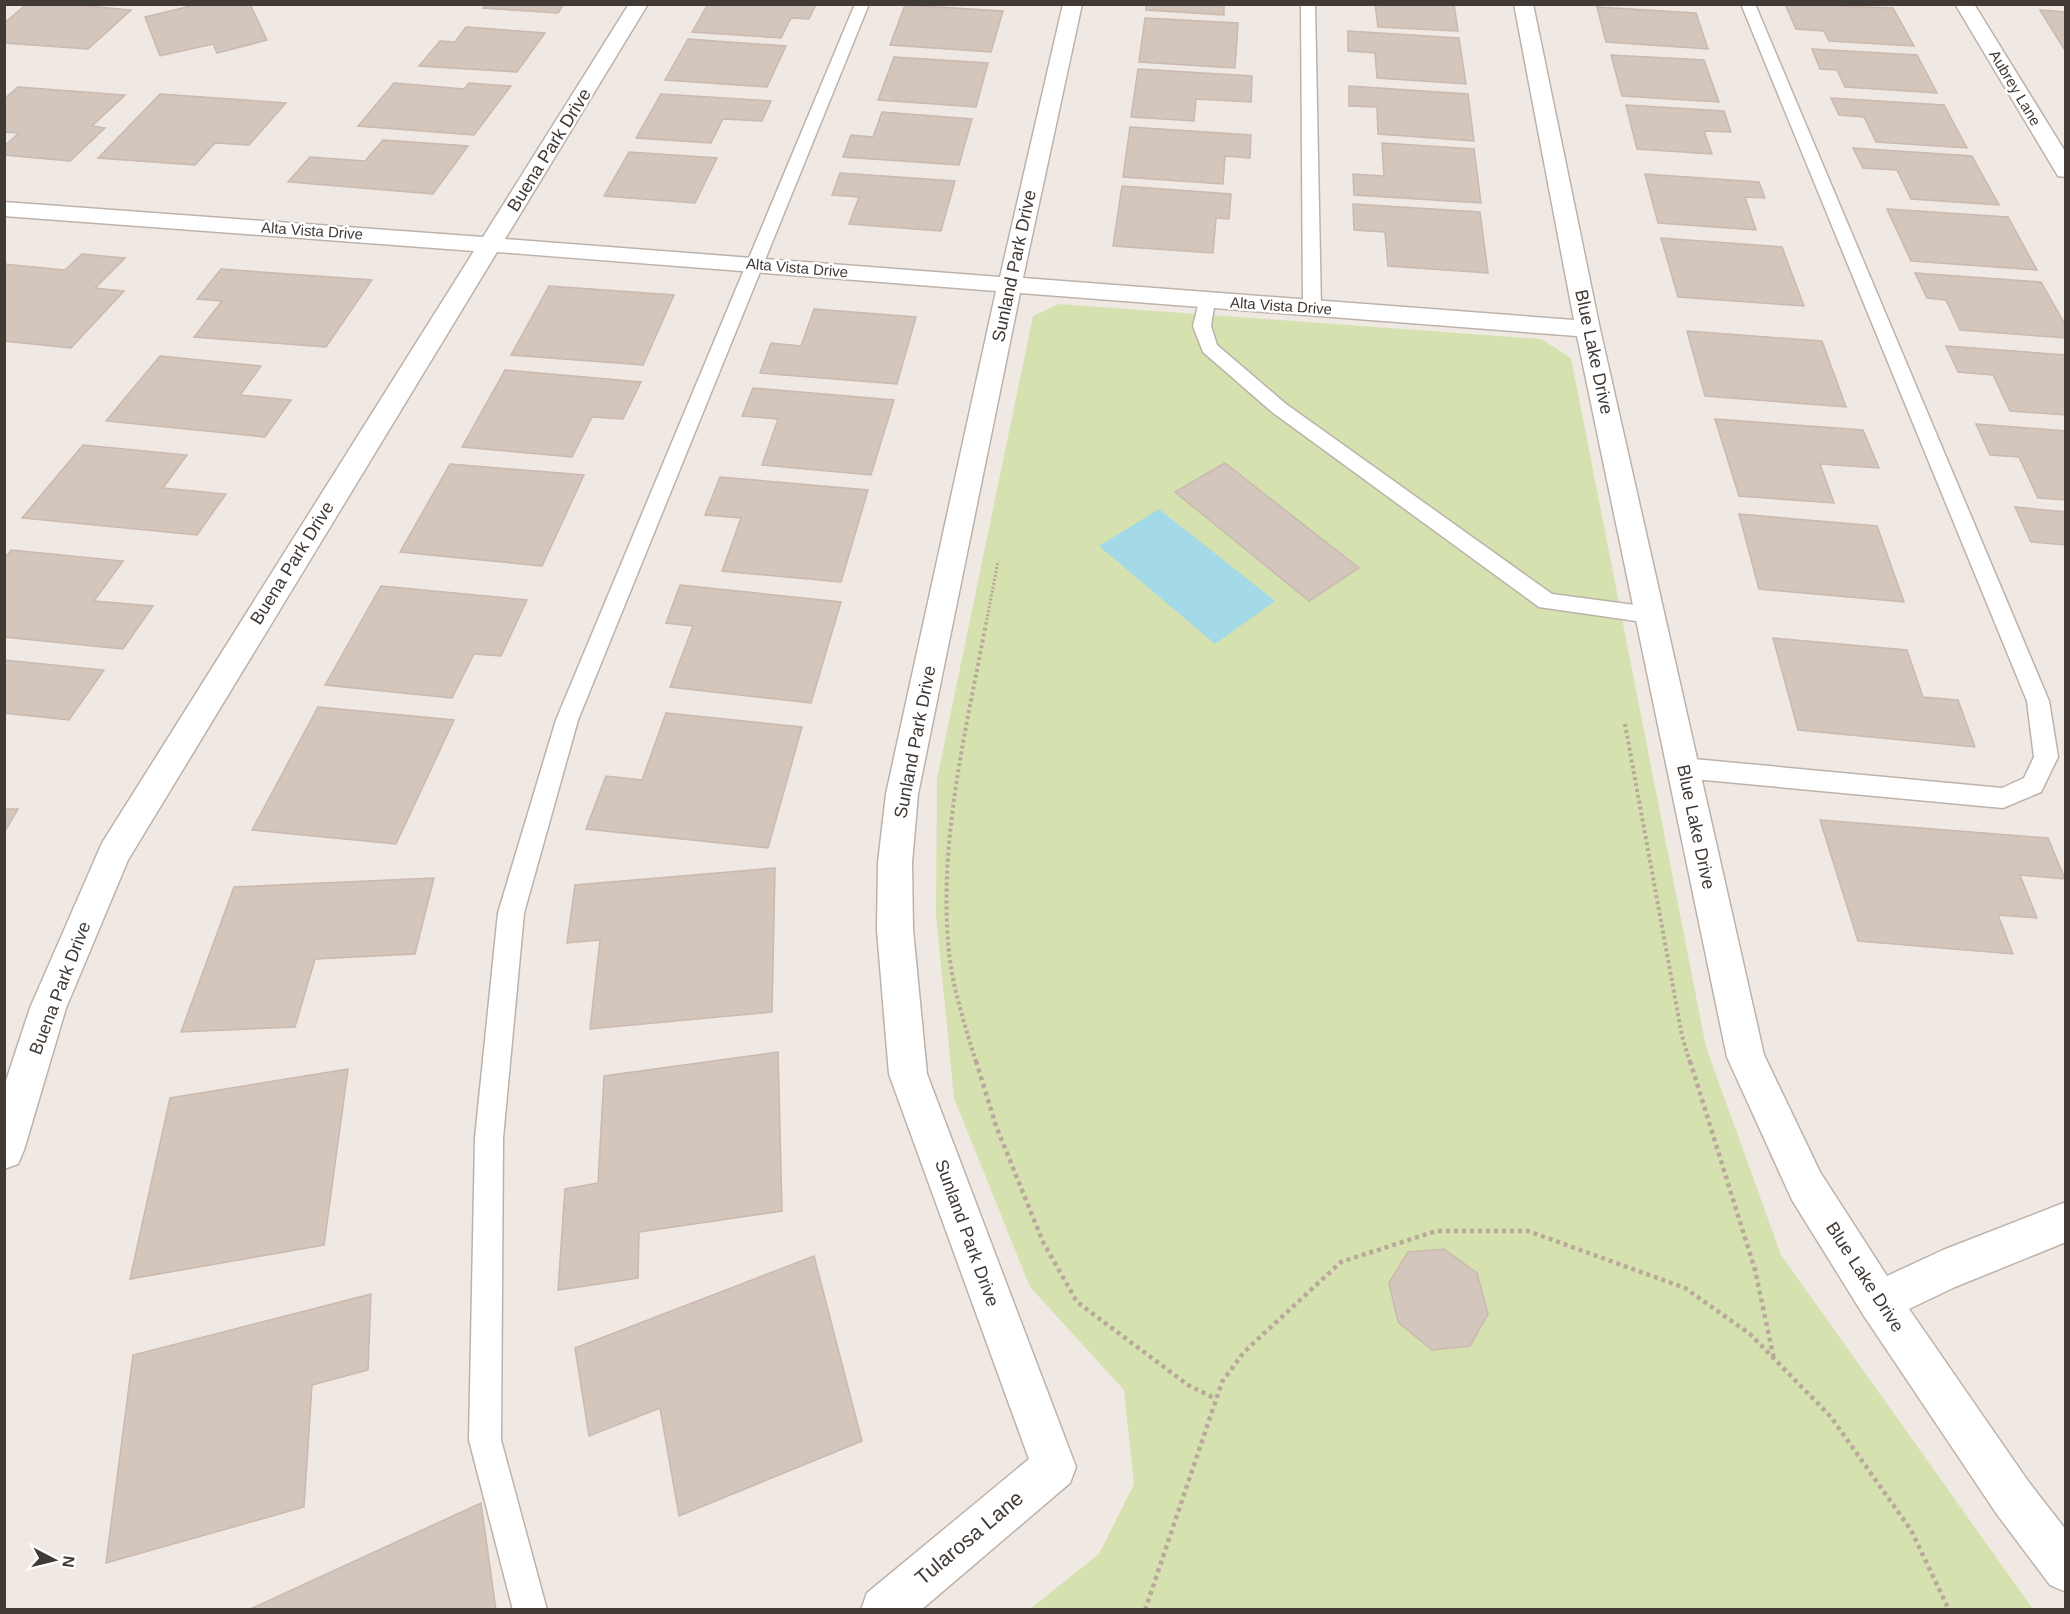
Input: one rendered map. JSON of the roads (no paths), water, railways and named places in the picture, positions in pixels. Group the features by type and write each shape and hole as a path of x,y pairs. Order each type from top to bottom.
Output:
{"street":[{"name":"Buena Park Drive","path":"4,1150 48,1008 114,853 639,4"},
{"name":"Sunland Park Drive","path":"1054,1467 908,1074 895,930 895,863 902,794 1010,286 1073,4"},
{"name":"Blue Lake Drive","path":"1523,4 1588,329 1746,1057 1806,1186 1879,1301 2012,1497 2066,1569"},
{"name":"Aubrey Lane","path":"1964,4 2066,171"},
{"name":"Alta Vista Drive","path":"4,209 490,244 1588,329"},
{"path":"1879,1301 1943,1271 2066,1222"},
{"name":"Tularosa Lane","path":"884,1610 1054,1467"}],"lane":[{"path":"530,1610 485,1440 489,1138 511,913 567,720 862,4"},
{"path":"1308,4 1312,309"},
{"path":"1683,768 2002,798 2033,785 2046,757 2038,701 1748,4"},
{"path":"1206,301 1202,326 1209,348 1280,408 1547,602 1650,615"}],"water":[{"path":"1159,509 1275,601 1215,644 1099,546"}]}
